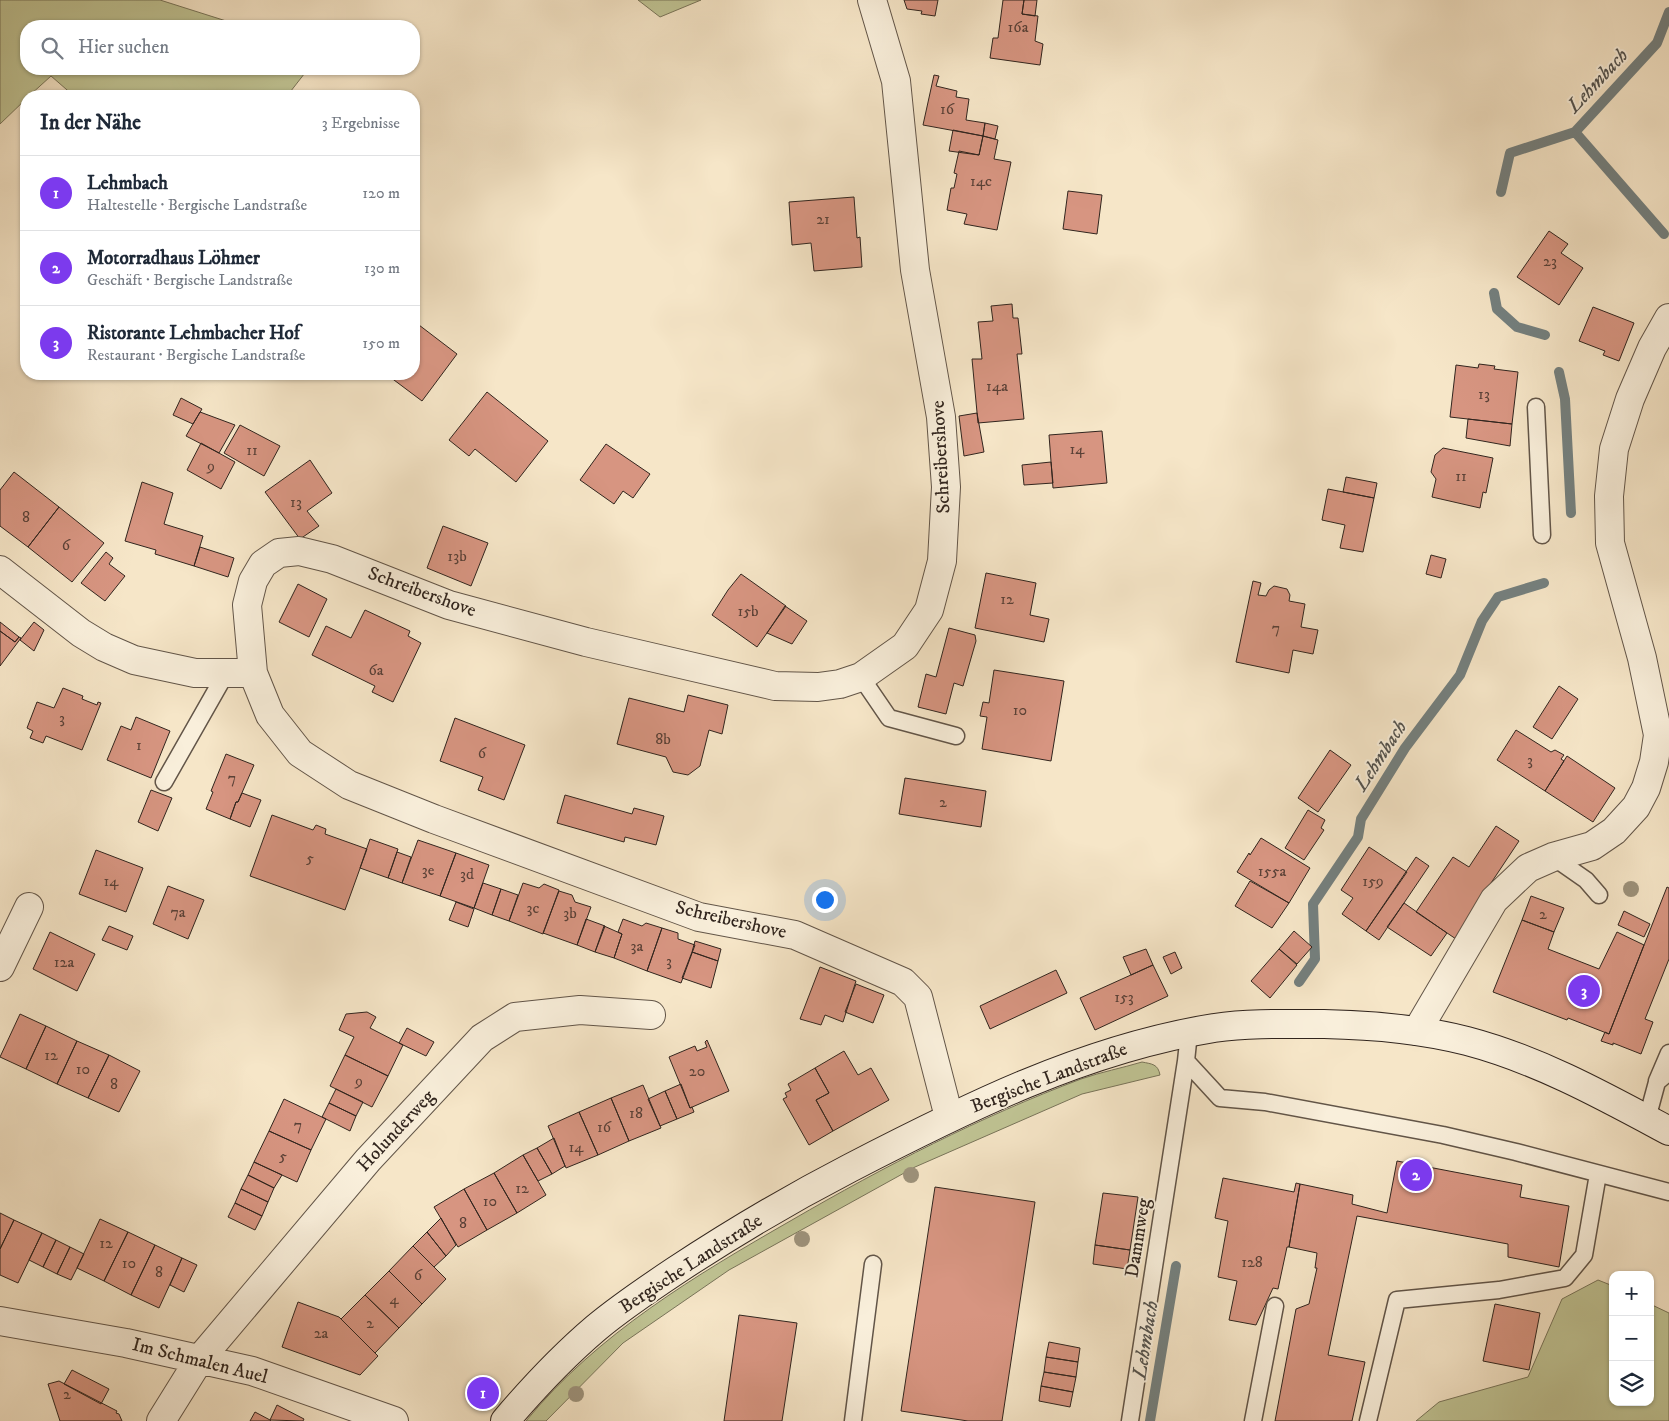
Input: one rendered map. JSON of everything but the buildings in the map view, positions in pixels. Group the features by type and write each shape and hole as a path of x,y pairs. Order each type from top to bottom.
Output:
{"street":[{"name":"Schreibershove","path":"872,0 896,81 915,270 941,417 946,486 942,561 929,610 904,646 861,677 840,684 818,687 775,686 586,642 449,605 332,559 299,550 278,553 263,564 253,581 247,605 253,673 270,715 300,753 348,785 434,819 699,917 795,935 903,982 918,997 948,1117"},
{"path":"1417,1031 1494,900 1528,868 1552,857 1592,846 1614,831 1636,807 1646,788 1654,762 1658,735 1642,658 1610,543 1609,496 1614,448 1630,398 1652,348 1669,318"},
{"path":"0,570 81,633 104,647 134,660 195,673 253,673"},
{"path":"0,967 29,907"},
{"name":"Holunderweg","path":"161,1421 199,1360 368,1160 482,1038 515,1017 580,1010 650,1015"},
{"name":"Bergische Landstraße","path":"505,1421 553,1368 596,1328 632,1299 714,1245 829,1179 948,1117 1090,1058 1144,1042 1251,1024 1361,1025 1417,1031 1468,1042 1519,1058 1574,1080 1658,1125"},
{"name":"Im Schmalen Auel","path":"0,1321 126,1343 252,1371 394,1421"}],"lane":[{"path":"1536,408 1542,535"},
{"path":"164,782 226,673"},
{"path":"861,677 889,718 956,736"},
{"path":"1552,857 1586,880 1599,895"},
{"name":"Dammweg","path":"1130,1421 1189,1033"},
{"path":"1658,1125 1663,1077 1669,1053"},
{"path":"1186,1061 1220,1098 1265,1102 1444,1135 1669,1192"},
{"path":"1368,1421 1397,1300 1500,1290 1565,1278 1584,1255 1598,1174"},
{"path":"853,1421 873,1264"},
{"path":"1252,1421 1275,1306"}],"green space":[{"path":"0,0 160,0 223,20 20,20 20,75 303,75 292,90 67,90 51,76 36,90 20,90 20,105 0,124"},
{"path":"638,0 701,0 660,17"},
{"path":"1142,1062 1152,1064 1159,1071 1160,1075 1082,1094 915,1167 729,1270 623,1343 546,1421 526,1421 584,1361 616,1334 684,1285 756,1241 862,1181 1006,1109 1081,1079"},
{"path":"1598,1280 1609,1284 1609,1406 1654,1406 1654,1306 1669,1313 1669,1421 1416,1421 1439,1402 1528,1377 1562,1299"}],"waterway":[{"name":"Lehmbach","path":"1501,192 1510,153 1575,132 1657,43 1669,12"},
{"path":"1575,132 1664,234"},
{"name":"Lehmbach","path":"1494,293 1497,309 1517,327 1545,335"},
{"name":"Lehmbach","path":"1559,372 1565,399 1571,513"},
{"name":"Lehmbach","path":"1299,982 1315,959 1313,904 1358,837 1361,819 1405,748 1460,675 1482,621 1498,597 1544,583"},
{"name":"Lehmbach","path":"1150,1421 1176,1266"}],"place":[{"name":"Ristorante Lehmbacher Hof","path":"1584,991"},
{"name":"Motorradhaus Löhmer","path":"1416,1175"},
{"name":"Lehmbach","path":"483,1393"}]}
